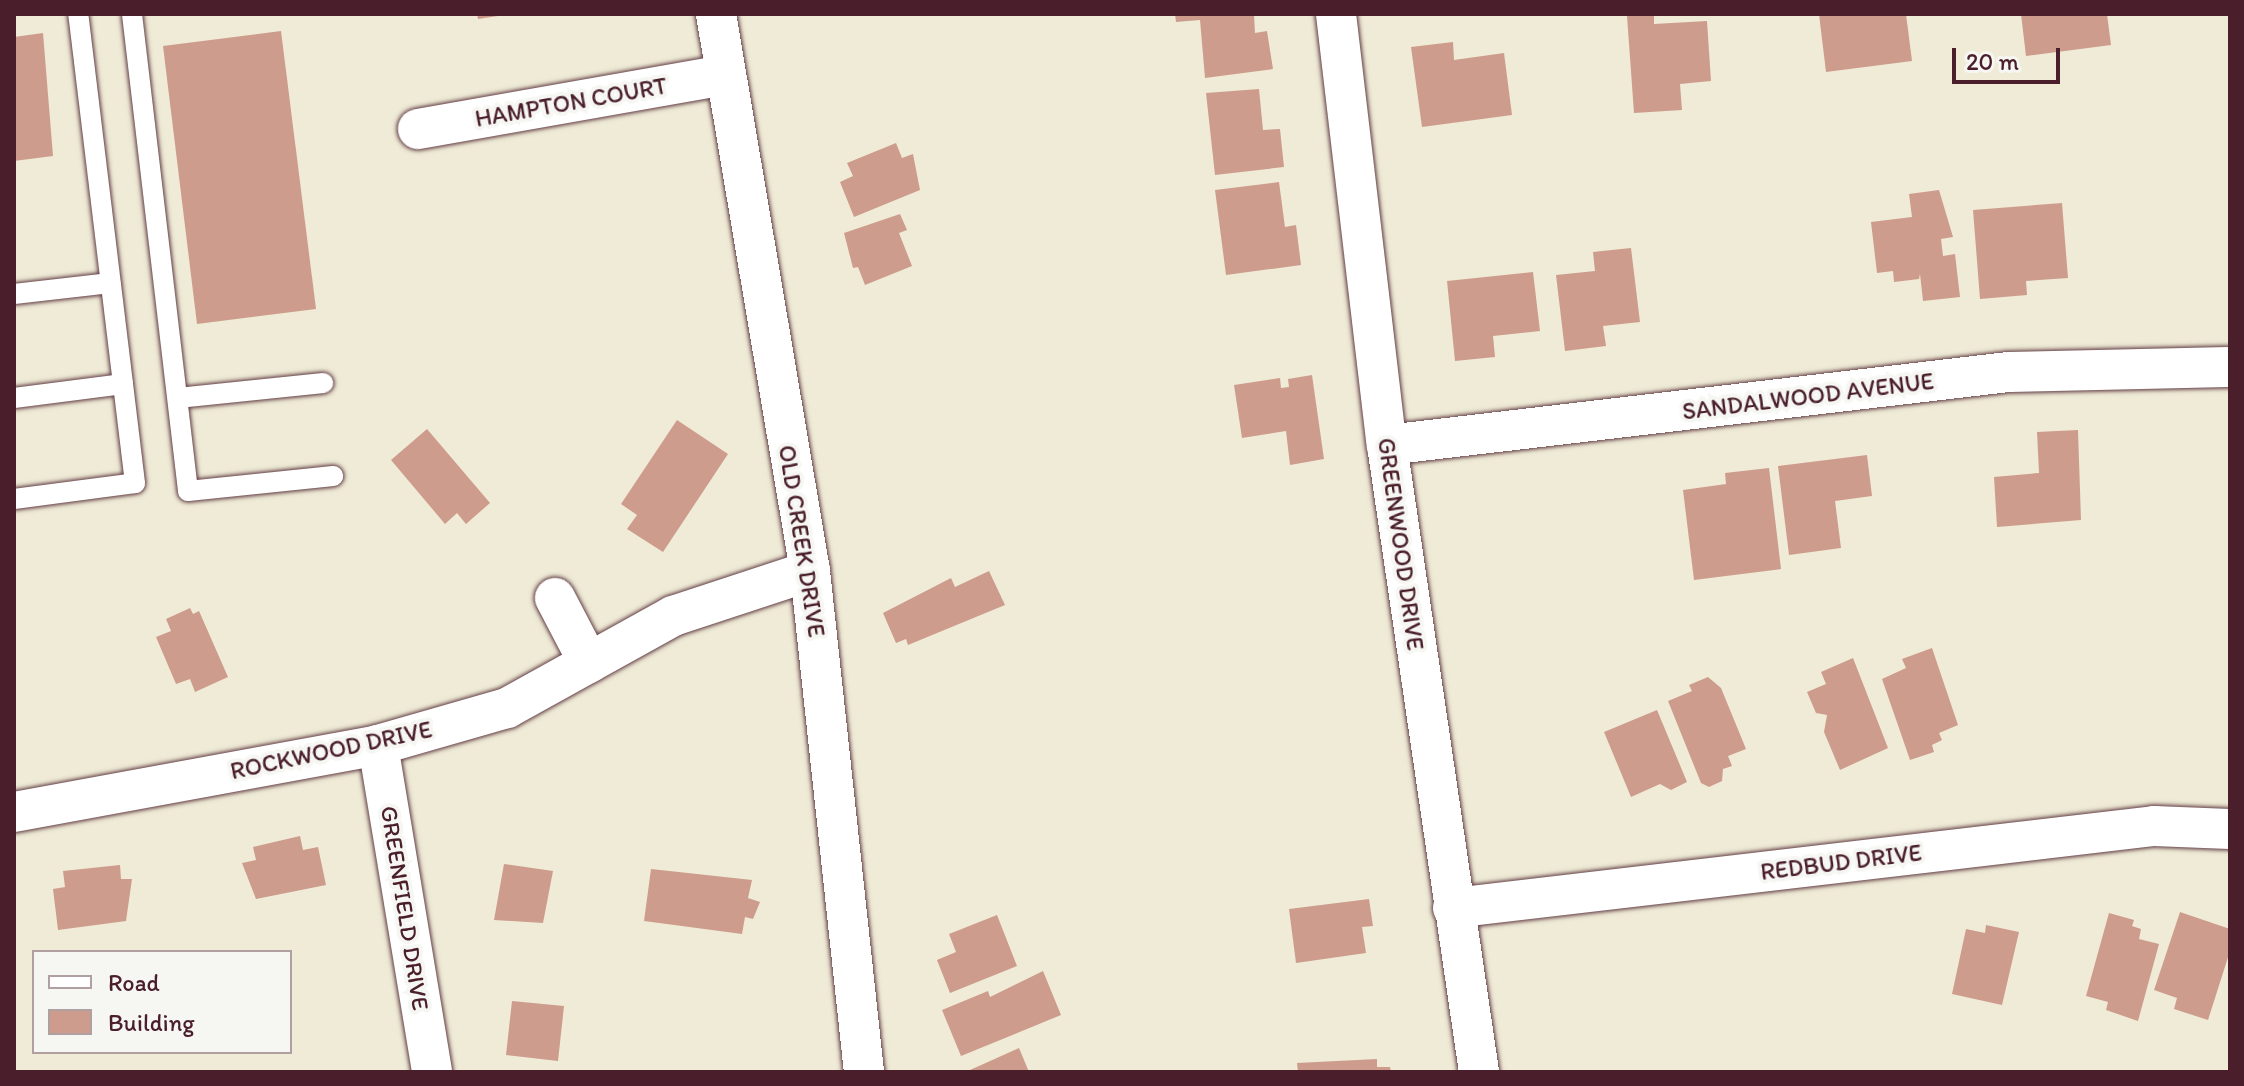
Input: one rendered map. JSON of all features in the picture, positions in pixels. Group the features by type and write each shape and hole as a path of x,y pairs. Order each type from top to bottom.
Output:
{"street":[{"name":"OLD CREEK DRIVE","path":"716,14 723,75 810,571 864,1072"},
{"name":"GREENWOOD DRIVE","path":"1336,14 1387,445 1479,1072"},
{"name":"HAMPTON COURT","path":"418,129 723,75"},
{"name":"SANDALWOOD AVENUE","path":"1387,445 2008,372 2230,367"},
{"name":"ROCKWOOD DRIVE","path":"14,812 378,745 507,708 673,616 810,571"},
{"path":"555,598 589,663"},
{"name":"GREENFIELD DRIVE","path":"378,745 432,1072"},
{"name":"REDBUD DRIVE","path":"1453,908 2154,826 2230,829"}],"lane":[{"path":"14,499 135,483 78,14"},
{"path":"132,14 188,491 333,476"},
{"path":"14,294 110,283"},
{"path":"178,398 323,383"},
{"path":"14,398 123,384"}],"building":[{"path":"477,14 498,14 498,16 478,19"},
{"path":"1175,14 1254,14 1255,33 1267,31 1273,69 1205,78 1200,20 1176,22"},
{"path":"1654,14 1654,24 1707,21 1711,81 1680,84 1682,110 1634,113 1627,16"},
{"path":"1819,14 1906,14 1912,61 1826,72"},
{"path":"2021,14 2107,14 2111,45 2026,56"},
{"path":"281,31 316,309 197,324 163,46"},
{"path":"43,33 53,156 14,161 14,37"},
{"path":"1453,42 1454,60 1504,53 1512,115 1422,127 1411,47"},
{"path":"1259,89 1263,130 1280,129 1284,167 1215,175 1206,93"},
{"path":"896,143 902,158 913,154 920,190 854,217 840,182 853,176 847,163"},
{"path":"1279,182 1285,227 1296,225 1301,265 1226,275 1215,190"},
{"path":"1939,190 1953,237 1941,239 1943,256 1955,254 1960,297 1923,301 1920,274 1919,279 1894,282 1893,271 1877,273 1871,222 1912,217 1909,194"},
{"path":"2062,203 2068,278 2026,281 2027,295 1980,299 1973,210"},
{"path":"900,214 907,230 899,233 912,266 865,285 858,267 853,268 844,233"},
{"path":"1631,248 1640,322 1603,326 1606,346 1565,351 1556,275 1595,271 1593,252"},
{"path":"1533,272 1540,331 1493,336 1495,357 1455,361 1447,281"},
{"path":"1312,375 1324,459 1290,465 1286,431 1242,438 1234,385 1280,378 1281,388 1289,387 1288,379"},
{"path":"677,420 728,454 663,552 627,529 637,515 621,504"},
{"path":"427,429 490,503 466,524 457,513 445,524 391,460"},
{"path":"2078,430 2081,520 1997,527 1994,477 2039,473 2037,432"},
{"path":"1867,455 1872,496 1835,501 1841,548 1789,555 1778,466"},
{"path":"1769,468 1781,569 1694,580 1683,490 1726,484 1725,473"},
{"path":"989,571 1005,605 908,645 906,639 896,643 883,613 951,578 955,587"},
{"path":"190,608 193,614 199,611 228,677 195,692 190,679 176,684 156,637 171,631 166,619"},
{"path":"1932,648 1958,725 1939,733 1942,740 1932,745 1934,752 1910,760 1882,679 1906,668 1902,659"},
{"path":"1853,658 1888,748 1840,770 1824,732 1827,715 1816,713 1807,692 1826,684 1821,672"},
{"path":"1708,677 1721,688 1746,749 1728,756 1732,766 1723,769 1722,781 1709,787 1701,783 1668,701 1692,691 1689,685"},
{"path":"1657,710 1687,782 1671,790 1660,784 1631,797 1604,732"},
{"path":"300,836 303,850 318,847 326,885 256,899 242,863 256,860 253,847"},
{"path":"504,864 553,871 543,923 494,920"},
{"path":"120,865 121,879 132,879 126,921 58,930 53,889 65,887 63,871"},
{"path":"651,869 752,880 748,898 760,902 753,919 745,917 742,934 644,921"},
{"path":"1369,899 1373,926 1362,927 1366,953 1296,963 1289,909"},
{"path":"2180,912 2230,929 2230,951 2208,1020 2174,1009 2177,998 2154,990"},
{"path":"2109,913 2134,920 2132,926 2141,929 2139,939 2159,944 2138,1021 2106,1010 2108,1002 2086,996"},
{"path":"997,915 1017,966 950,993 937,960 956,952 949,934"},
{"path":"1986,925 2019,932 2002,1005 1952,994 1966,929 1985,933"},
{"path":"1043,971 1061,1015 961,1056 942,1010 988,991 990,997"},
{"path":"512,1001 564,1006 558,1061 506,1055"},
{"path":"1019,1048 1029,1072 970,1070"},
{"path":"1377,1059 1377,1067 1390,1067 1391,1072 1298,1072 1297,1063"}]}
